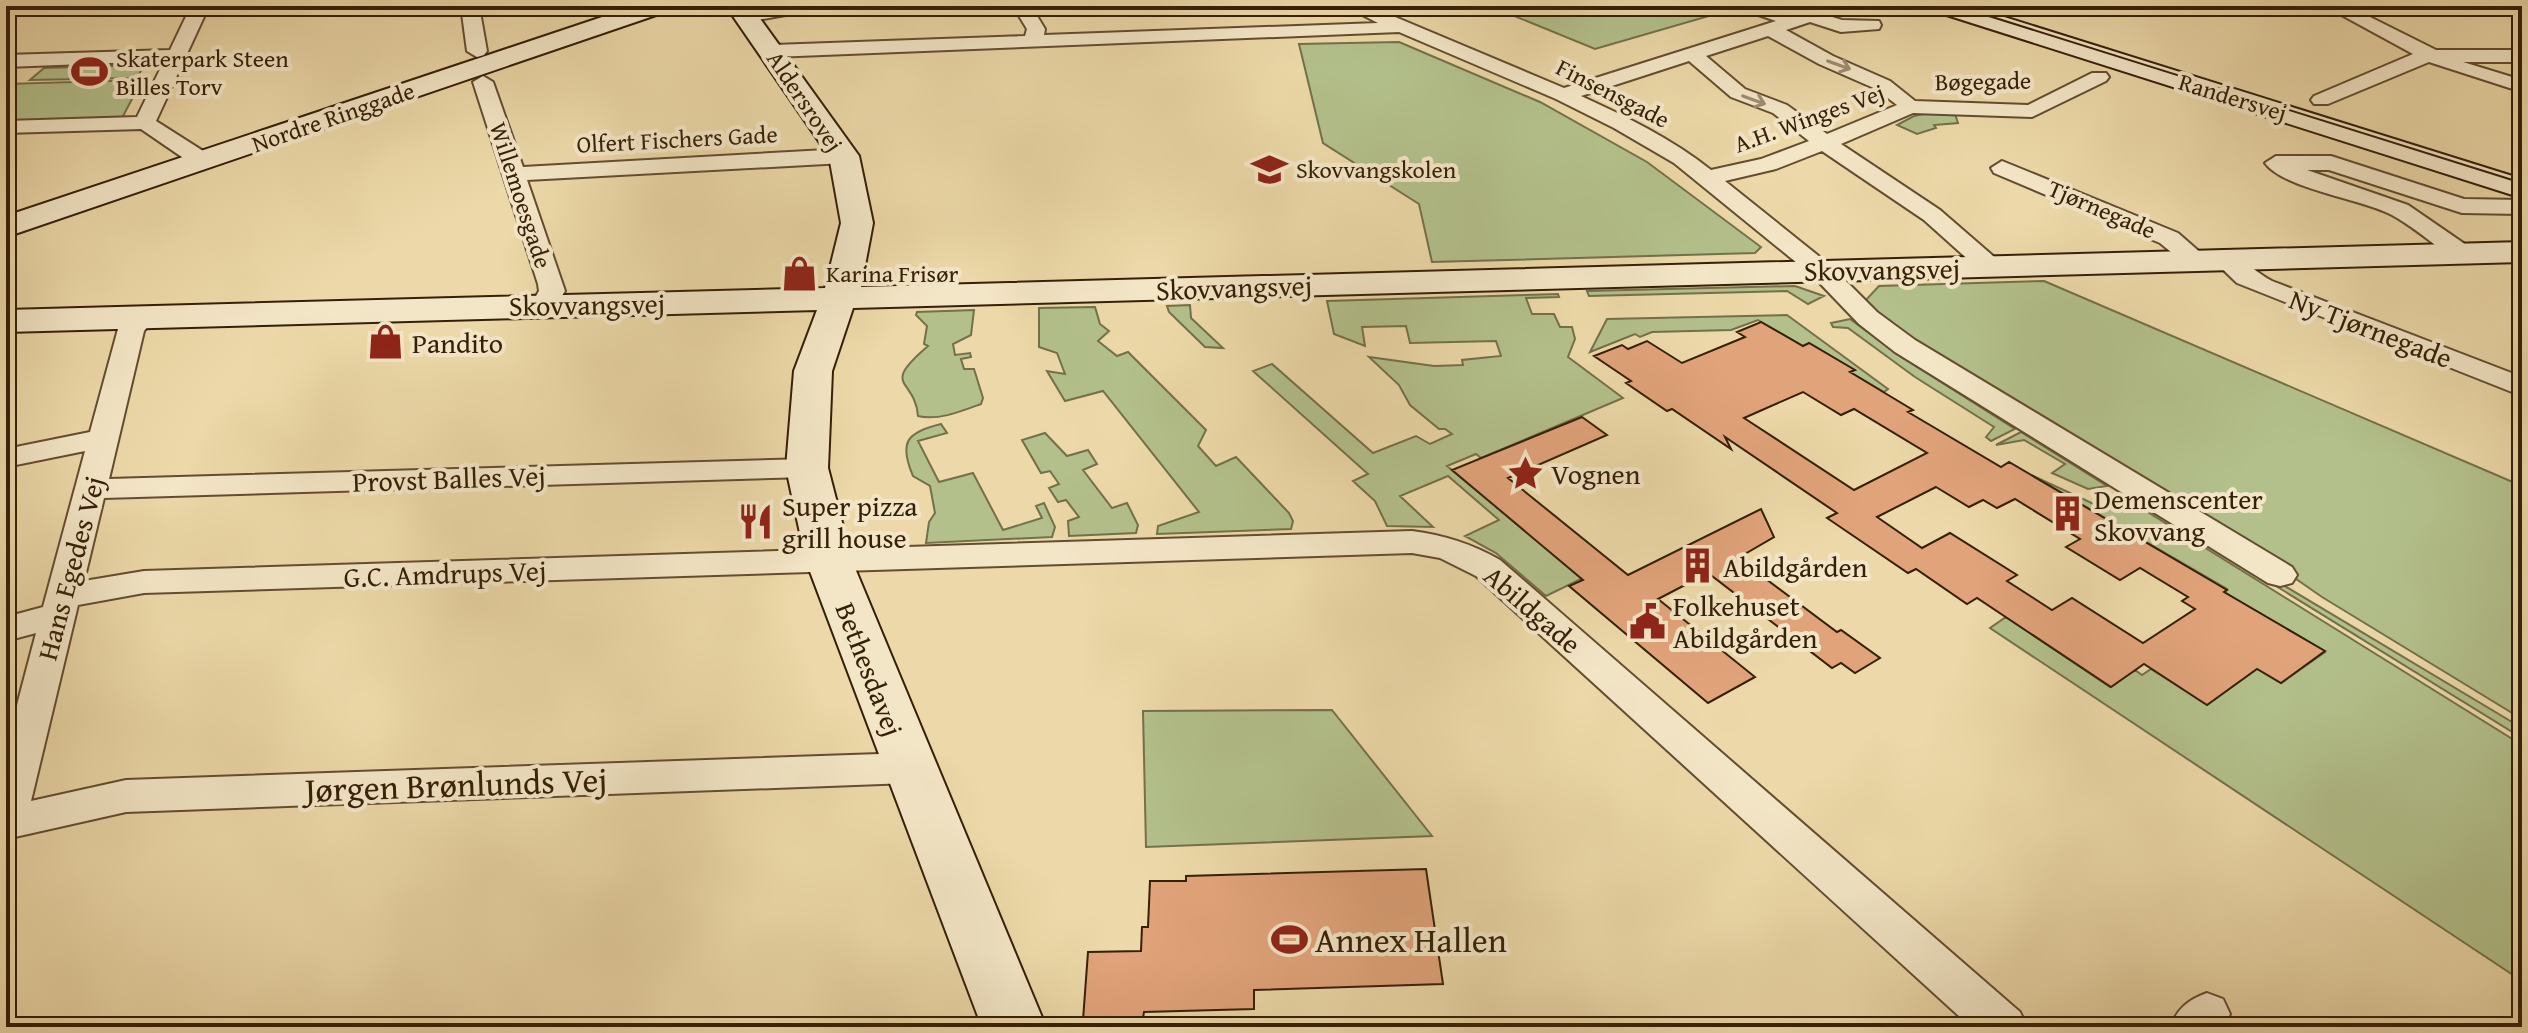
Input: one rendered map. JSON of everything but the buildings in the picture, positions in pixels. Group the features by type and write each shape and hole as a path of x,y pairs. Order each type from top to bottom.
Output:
{"street":[{"path":"145,123 200,6"},
{"path":"470,6 477,51"},
{"name":"Nordre Ringgade","path":"6,227 659,6"},
{"path":"742,12 808,6"},
{"path":"1022,6 1036,29 1034,41"},
{"name":"Finsensgade","path":"1354,6 1563,95 1622,123 1682,158 1822,271 1868,318 1905,346 2280,575"},
{"path":"1750,6 1841,26 1872,25"},
{"path":"1563,95 1842,6"},
{"name":"Randersvej","path":"1943,6 2522,189"},
{"name":"Randersvej","path":"1997,6 2522,172"},
{"path":"2334,6 2429,56 2522,86"},
{"name":"Aldersrovej","path":"742,12 773,51 844,156 854,191 857,223 848,273 838,297"},
{"path":"773,51 1400,28"},
{"name":"A.H. Winges Vej","path":"1708,178 1768,164 1896,115 1909,107 1904,99 1865,76 1822,58 1770,29"},
{"path":"1692,54 1738,93 1780,109 1872,177 1932,215 1991,267"},
{"path":"6,61 179,55"},
{"path":"2321,100 2368,78 2429,56 2522,56"},
{"name":"Bøgegade","path":"1909,107 2032,111 2099,77"},
{"name":"Willemoesgade","path":"483,82 551,284 552,291 543,306"},
{"path":"6,127 145,123 203,161"},
{"name":"Olfert Fischers Gade","path":"514,174 844,156"},
{"path":"2463,254 2400,210 2304,177 2276,163 2331,163 2462,206 2522,207"},
{"name":"Tjørnegade","path":"2002,168 2169,238 2211,260"},
{"name":"Skovvangsvej","path":"6,321 2522,252"},
{"name":"Ny Tjørnegade","path":"2211,260 2263,286 2522,387"},
{"name":"Bethesdavej","path":"838,297 813,371 807,468 829,561 1014,1027"},
{"name":"Hans Egedes Vej","path":"6,823 131,329 143,317"},
{"path":"6,458 104,438"},
{"name":"Provst Balles Vej","path":"92,489 807,468"},
{"name":"Abildgade","path":"829,561 1412,542 1443,545 1468,555 1488,568 2004,1027"},
{"name":"G.C. Amdrups Vej","path":"6,629 59,606 144,582 829,561"},
{"name":"Jørgen Brønlunds Vej","path":"6,823 126,796 909,768"}],"green space":[{"path":"1490,6 1723,6 1733,9 1595,49"},
{"path":"1399,42 1540,102 1647,162 1761,247 1755,253 1432,262 1419,204 1323,143 1299,44"},
{"name":"Skaterpark Steen Billes Torv","path":"144,65 137,78 30,80 44,68"},
{"path":"142,80 122,118 6,121 6,84"},
{"path":"1955,114 1958,123 1934,125 1936,128 1917,134 1897,125 1914,116"},
{"path":"2044,281 2522,486 2522,719 2322,597 2227,531 1923,347 1863,303 1879,286"},
{"path":"1795,286 1824,296 1808,304 1787,291 1589,296 1587,291"},
{"path":"1558,294 1559,297 1526,298 1532,314 1554,314 1560,327 1572,327 1575,339 1568,357 1623,398 1481,458 1476,454 1447,466 1583,578 1546,596 1496,553 1465,536 1499,520 1448,476 1400,496 1433,527 1387,526 1375,501 1353,481 1368,474 1253,371 1272,364 1373,453 1416,436 1430,444 1452,434 1439,429 1410,405 1399,385 1369,357 1434,366 1463,365 1462,360 1501,356 1496,341 1410,343 1406,326 1362,327 1365,346 1334,334 1327,301"},
{"path":"1190,305 1191,318 1223,348 1205,347 1169,312 1167,306"},
{"path":"1095,307 1100,324 1109,331 1098,341 1117,356 1128,352 1206,430 1198,446 1216,466 1236,457 1289,513 1293,521 1291,529 1157,534 1158,526 1199,512 1103,391 1065,401 1047,371 1065,374 1057,353 1039,347 1039,308"},
{"path":"974,310 971,335 953,344 955,355 970,353 971,357 961,359 964,369 974,369 983,398 981,404 942,416 918,416 903,376 913,359 928,346 924,344 927,326 916,315 917,312"},
{"path":"1787,315 1888,389 1884,392 1850,372 1854,370 1758,320 1731,330 1652,332 1640,337 1635,334 1590,352 1607,319"},
{"path":"1850,319 1900,356 2015,429 1991,441 1986,437 1994,427 1915,377 1848,328 1833,327 1831,323"},
{"path":"941,424 947,433 918,441 939,482 973,473 1003,530 1042,518 1036,506 1044,503 1055,527 1052,537 926,543 929,522 935,513 930,486 913,476 906,454 907,446 914,435"},
{"path":"2021,432 2107,486 2088,489 2052,473 2065,464 2024,440 1996,445"},
{"path":"1045,433 1067,456 1088,450 1097,464 1083,470 1112,508 1127,503 1138,525 1136,533 1069,536 1068,521 1079,517 1066,500 1058,502 1049,488 1059,484 1050,471 1041,473 1022,440"},
{"path":"2031,475 2098,506 2130,501 2522,745 2522,981 1990,628 2006,617 2110,687 2135,670 2142,675 2151,669 2207,704 2229,651 2281,683 2325,652 2224,592 2227,589"},
{"path":"2268,576 2522,728 2522,738 2263,578"},
{"path":"1332,710 1432,836 1146,847 1143,711"}],"tram line":[{"path":"1957,6 2522,183"}],"place":[{"name":"Skaterpark Steen Billes Torv","path":"90,72"},
{"name":"Skovvangskolen","path":"1270,169"},
{"name":"Karina Frisør","path":"800,273"},
{"name":"Pandito","path":"386,342"},
{"name":"Vognen","path":"1525,473"},
{"name":"Demenscenter Skovvang","path":"2068,514"},
{"name":"Super pizza grill house","path":"756,521"},
{"name":"Abildgården","path":"1697,566"},
{"name":"Folkehuset Abildgården","path":"1647,621"},
{"name":"Annex Hallen","path":"1289,939"}]}
